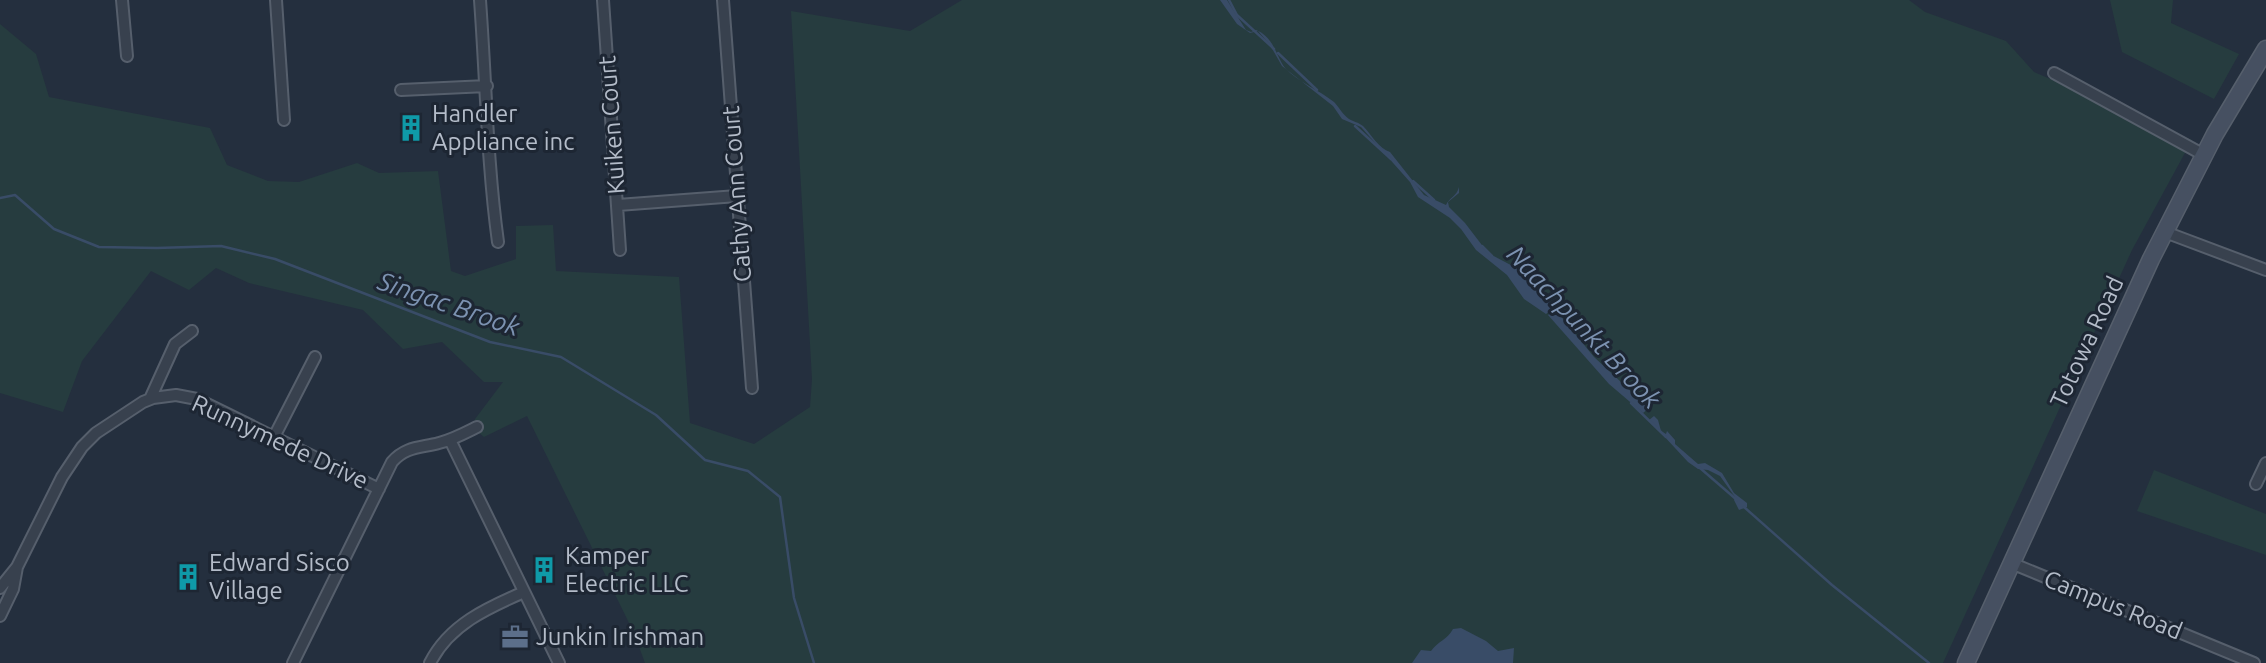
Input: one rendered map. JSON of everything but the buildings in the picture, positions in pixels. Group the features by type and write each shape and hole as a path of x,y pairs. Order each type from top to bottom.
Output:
{"main road":[{"name":"Totowa Road","path":"1966,663 2122,319 2204,155 2266,49"}],"street":[{"path":"122,0 127,56"},
{"path":"276,0 284,120"},
{"path":"480,0 487,86 489,179 498,242"},
{"name":"Kuiken Court","path":"603,0 621,250"},
{"name":"Cathy Ann Court","path":"723,0 752,388"},
{"path":"2054,73 2204,155"},
{"path":"401,90 487,86"},
{"path":"618,205 737,196"},
{"path":"2165,232 2266,270"},
{"path":"150,399 175,344 192,331"},
{"path":"274,437 315,357"},
{"name":"Runnymede Drive","path":"0,588 17,568 62,477 82,447 109,423 150,399 164,395 187,396 379,489"},
{"path":"293,663 393,463 405,451 450,440 477,426"},
{"path":"450,440 559,663"},
{"path":"2256,485 2266,463"},
{"name":"Campus Road","path":"2011,563 2254,663"},
{"name":"Runnymede Drive","path":"0,616 13,589 17,568"},
{"path":"430,663 442,644 466,621 495,604 524,592"}],"green space":[{"path":"962,0 1909,0 1925,12 2006,41 2034,72 2192,140 2132,250 1943,663 645,663 634,633 527,416 484,437 473,428 475,419 503,382 484,382 442,342 403,349 363,310 249,283 216,268 189,290 151,271 82,361 63,412 0,393 0,24 36,54 49,97 210,128 227,165 268,181 299,182 357,163 379,173 438,171 451,271 465,276 516,259 516,226 553,225 556,271 679,277 690,423 754,444 810,407 812,379 791,11 910,31"},
{"path":"2110,0 2173,0 2171,23 2239,54 2214,99 2122,52"},
{"path":"2154,470 2266,514 2266,555 2137,511"}],"water":[{"path":"1220,0 1227,0 1246,30 1258,31 1250,33 1237,24"},
{"path":"1258,31 1271,42 1287,70 1282,66"},
{"path":"1301,81 1334,102 1349,119 1363,126 1379,145 1390,152 1424,195 1446,205 1449,200 1457,193 1459,187 1459,193 1448,202 1449,207 1488,253 1524,272 1555,307 1546,314 1524,299 1507,275 1476,250 1450,218 1418,197 1410,182 1361,127 1342,119 1333,106"},
{"path":"1555,309 1594,357 1649,408 1643,413 1609,384 1548,315"},
{"path":"1654,416 1661,431 1666,434 1667,431 1675,444 1698,464 1705,463 1722,473 1734,493 1747,503 1747,507 1739,510 1735,497 1720,476 1698,469 1688,462 1649,420"},
{"path":"1461,628 1486,641 1498,651 1514,648 1513,663 1412,663 1421,650 1431,651 1453,629"}],"waterway":[{"name":"Naachpunkt Brook","path":"1229,0 1237,15 1274,49"},
{"name":"Naachpunkt Brook","path":"1278,53 1317,90"},
{"name":"Naachpunkt Brook","path":"1355,126 1391,159"},
{"name":"Naachpunkt Brook","path":"1413,181 1434,200"},
{"name":"Singac Brook","path":"0,198 15,195 54,229 99,247 221,246 275,259 490,342 561,357 656,415 705,460 748,471 780,497 794,598 814,663"},
{"name":"Naachpunkt Brook","path":"1482,246 1492,256"},
{"name":"Naachpunkt Brook","path":"1631,403 1666,437"},
{"name":"Naachpunkt Brook","path":"1700,468 1737,500"},
{"name":"Naachpunkt Brook","path":"1744,507 1832,585 1929,663"}],"place":[{"name":"Handler Appliance inc","path":"411,128"},
{"name":"Kamper Electric LLC","path":"544,570"},
{"name":"Edward Sisco Village","path":"188,577"},
{"name":"Junkin Irishman","path":"515,637"}]}
